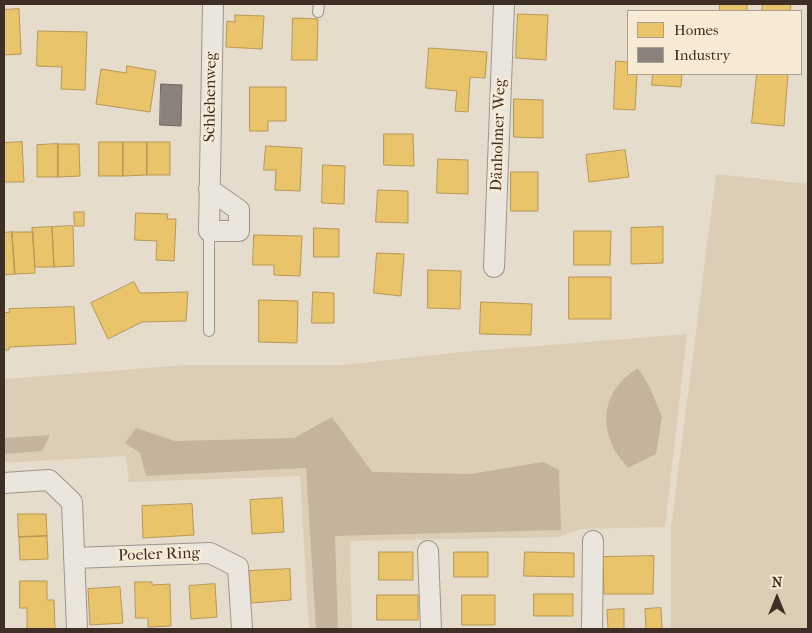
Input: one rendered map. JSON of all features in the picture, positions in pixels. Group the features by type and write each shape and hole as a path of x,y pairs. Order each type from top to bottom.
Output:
{"street":[{"name":"Schlehenweg","path":"209,231 213,4"},
{"name":"Dänholmer Weg","path":"494,267 504,4"},
{"path":"209,189 240,210 240,231 209,231"},
{"path":"4,483 50,480 72,502 77,629"},
{"path":"592,629 593,541"},
{"path":"428,551 431,629"},
{"name":"Poeler Ring","path":"74,558 210,553 238,567 242,629"}],"lane":[{"path":"209,231 209,331"}],"shaded area":[{"path":"716,174 808,184 808,629 671,629 671,528"},
{"path":"687,334 665,527 581,529 559,537 350,541 352,629 309,629 300,476 129,482 126,456 4,463 4,379 186,365 343,365 461,352"},
{"path":"638,368 650,388 662,417 656,454 628,468 612,445 606,422 607,411 609,401 620,383"},
{"path":"332,417 372,472 470,474 543,462 559,470 561,530 335,536 338,629 316,629 306,468 146,476 140,453 125,443 136,428 175,441 294,438"},
{"path":"50,435 42,451 4,454 4,438"}],"building: Homes":[{"path":"720,4 747,4 747,10 720,10"},
{"path":"763,4 791,4 790,10 762,10"},
{"path":"19,9 21,54 4,55 4,10"},
{"path":"518,14 548,15 546,60 516,58"},
{"path":"235,15 264,16 262,49 226,47 227,21 235,22"},
{"path":"293,18 318,19 317,60 292,60"},
{"path":"38,31 87,32 85,90 61,89 62,67 37,66"},
{"path":"429,48 487,52 485,78 470,77 468,112 455,111 457,91 426,88"},
{"path":"616,61 627,62 627,75 637,75 635,110 614,109"},
{"path":"127,66 156,71 150,112 96,104 101,69 126,73"},
{"path":"653,75 682,75 681,87 652,85"},
{"path":"757,75 788,75 784,126 752,123"},
{"path":"250,87 286,87 286,121 268,121 268,131 250,131"},
{"path":"514,99 543,100 543,138 514,137"},
{"path":"384,134 413,134 414,166 384,165"},
{"path":"22,142 24,182 4,182 4,143"},
{"path":"99,142 123,142 123,176 99,176"},
{"path":"123,142 147,142 147,175 123,176"},
{"path":"147,142 170,142 170,175 147,175"},
{"path":"58,144 58,177 37,177 37,145"},
{"path":"58,144 79,144 80,176 58,177"},
{"path":"266,146 302,148 300,191 275,190 276,170 264,170"},
{"path":"625,150 629,177 589,182 586,155"},
{"path":"438,159 468,160 468,194 437,193"},
{"path":"323,165 345,166 344,204 322,203"},
{"path":"511,172 538,172 538,211 511,211"},
{"path":"378,190 408,191 408,223 376,222"},
{"path":"74,212 84,212 84,226 75,226"},
{"path":"136,213 168,214 167,219 176,219 174,261 156,260 157,241 135,240"},
{"path":"73,226 74,266 54,267 52,227"},
{"path":"52,227 54,267 35,267 32,228"},
{"path":"663,227 663,263 631,264 631,228"},
{"path":"314,228 339,229 339,257 314,257"},
{"path":"574,231 611,231 610,265 574,265"},
{"path":"12,232 15,274 4,275 4,233"},
{"path":"12,232 33,232 35,273 15,274"},
{"path":"254,235 302,236 300,276 274,275 274,265 253,265"},
{"path":"377,253 404,254 401,296 374,293"},
{"path":"428,270 461,271 460,309 428,308"},
{"path":"569,277 611,277 611,319 569,319"},
{"path":"134,282 140,293 188,292 186,321 142,322 108,339 91,303"},
{"path":"313,292 334,293 334,323 312,323"},
{"path":"259,300 298,301 297,343 259,342"},
{"path":"481,302 532,304 531,335 480,334"},
{"path":"74,307 76,344 9,347 9,350 4,350 4,313 10,312 9,309"},
{"path":"282,498 284,532 252,534 250,500"},
{"path":"192,504 194,535 143,538 142,506"},
{"path":"18,514 46,514 47,536 19,537"},
{"path":"47,536 48,559 20,560 19,537"},
{"path":"379,552 413,552 413,580 379,580"},
{"path":"454,552 488,552 488,577 454,577"},
{"path":"525,552 574,553 574,577 524,576"},
{"path":"654,556 653,594 604,594 603,557"},
{"path":"290,569 291,600 251,603 249,571"},
{"path":"20,581 47,581 47,600 54,600 55,629 27,629 27,608 20,608"},
{"path":"135,582 152,582 152,585 170,584 171,626 148,627 148,618 136,618"},
{"path":"215,584 217,617 191,619 189,586"},
{"path":"120,587 123,623 90,625 88,589"},
{"path":"534,594 573,594 573,616 534,616"},
{"path":"377,595 418,595 418,620 377,620"},
{"path":"462,595 495,595 495,625 462,625"},
{"path":"661,608 662,629 646,629 645,609"},
{"path":"624,609 624,629 608,629 607,610"}],"building: Industry":[{"path":"161,84 182,85 181,126 160,125"}]}
